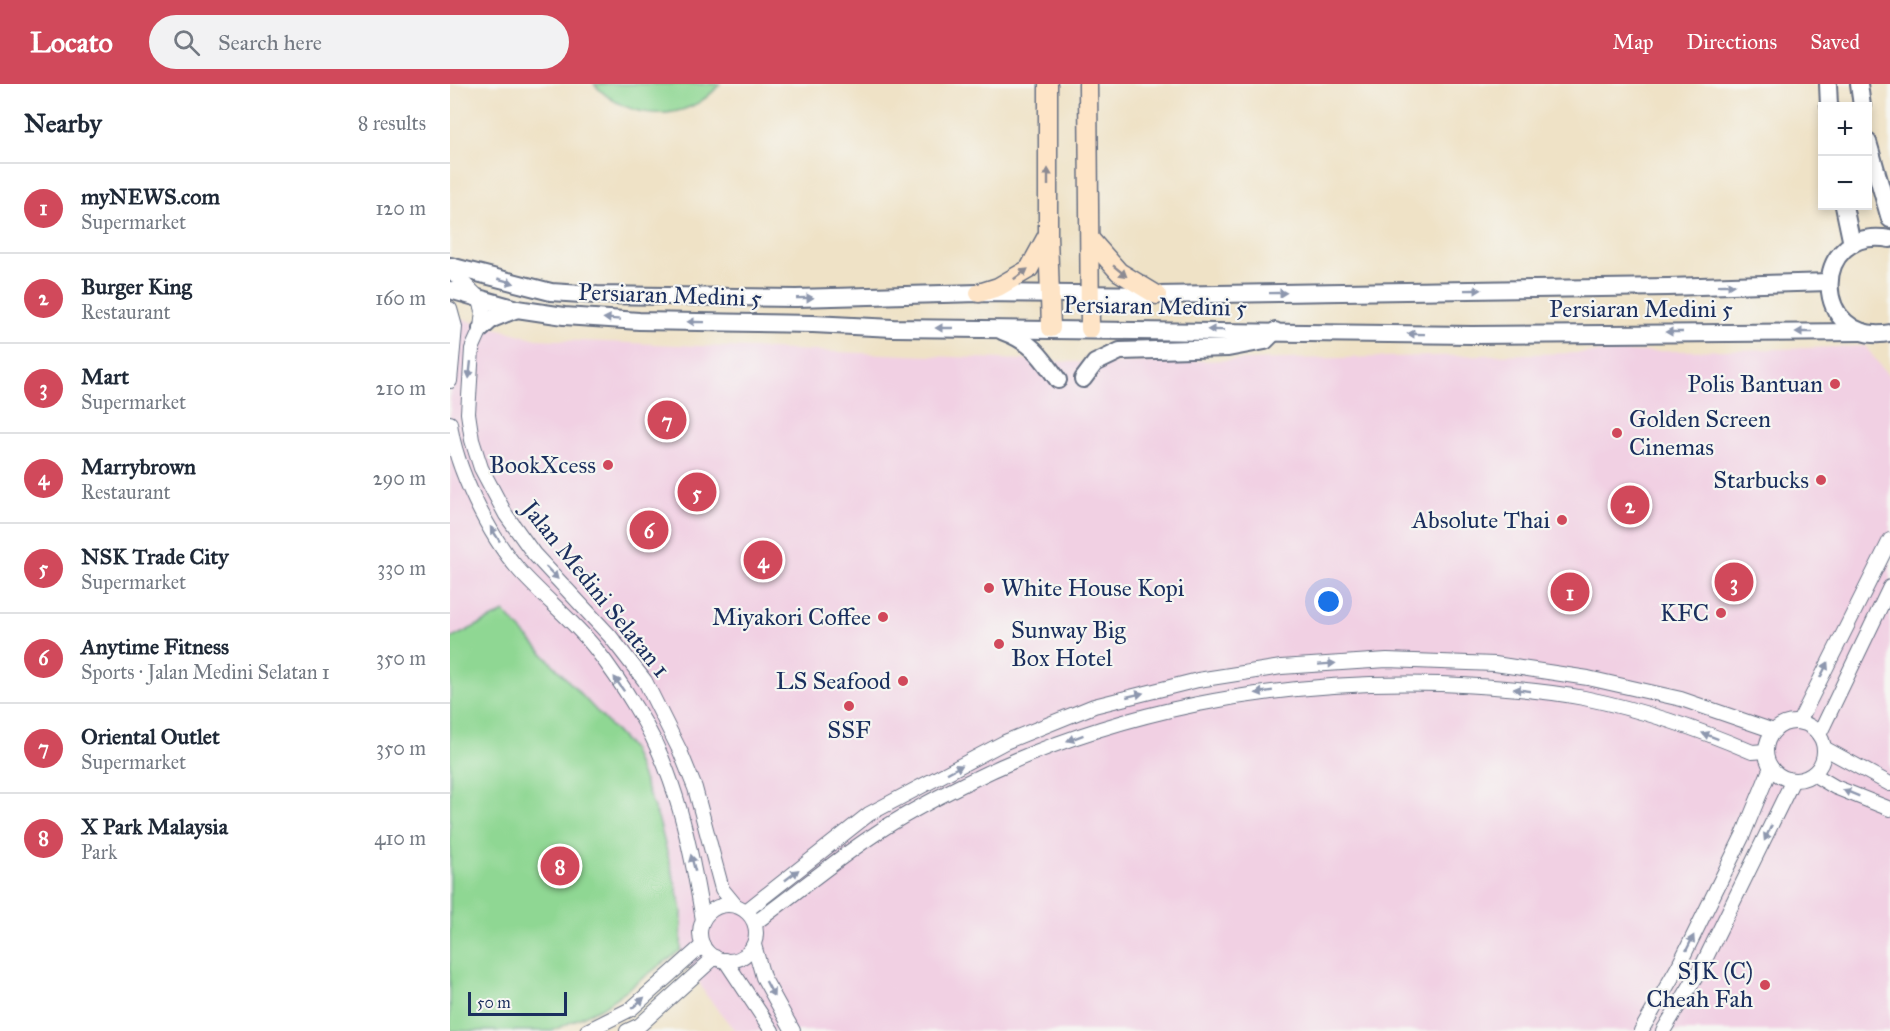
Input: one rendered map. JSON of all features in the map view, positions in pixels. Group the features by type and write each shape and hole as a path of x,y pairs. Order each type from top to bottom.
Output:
{"main road":[{"path":"1048,84 1048,235 1051,328"},
{"path":"1088,84 1090,329"},
{"path":"979,293 998,287 1029,269 1048,235"},
{"path":"1090,239 1119,272 1157,295"}],"street":[{"path":"1828,84 1829,102"},
{"path":"1859,84 1861,102"},
{"path":"1872,156 1890,219"},
{"path":"1845,210 1852,244"},
{"path":"1863,332 1848,324 1835,309 1830,298 1828,282 1836,262 1852,244 1873,238 1890,239"},
{"path":"450,268 479,298"},
{"name":"Persiaran Medini 5","path":"450,268 551,292 597,295 796,298 979,293 1157,295 1668,287 1828,282"},
{"name":"Persiaran Medini 5","path":"450,290 517,309 564,316 639,321 893,328 1051,328 1472,335 1863,332 1890,334"},
{"name":"Jalan Medini Selatan 1","path":"479,298 483,310 482,329 472,349 468,413 472,440 481,468 506,515 534,554 610,636 645,681 680,751 695,788 722,889 741,908"},
{"path":"450,309 454,327 454,344 450,381"},
{"path":"482,329 492,319 517,309"},
{"path":"996,328 1032,346 1058,380"},
{"path":"1083,379 1095,363 1120,351 1228,348 1265,341 1275,331"},
{"name":"Jalan Medini Selatan 1","path":"450,423 452,441 466,481 490,528 517,568 594,647 651,733 675,795 697,879 703,920"},
{"path":"1799,722 1890,540"},
{"path":"1890,587 1822,741 1823,759 1814,774 1804,779 1793,780 1780,776 1771,767 1766,751 1768,740 1774,730 1786,724 1799,722 1810,726 1822,741 1890,784"},
{"path":"741,908 869,814 1005,742 1094,706 1210,678 1281,667 1387,660 1495,664 1588,678 1681,699 1774,730"},
{"path":"755,923 876,833 963,784 1018,759 1101,728 1203,702 1283,689 1388,683 1495,686 1585,699 1673,722 1752,752 1766,751"},
{"path":"1641,1031 1678,967 1743,835 1771,767"},
{"path":"1814,774 1835,787 1890,809"},
{"path":"1663,1031 1700,970 1793,780"},
{"path":"771,1031 720,959 703,945 700,933 703,920 710,911 720,906 741,908 755,923 754,945 763,977 793,1031"},
{"path":"587,1031 631,1009 703,945"},
{"path":"627,1031 640,1025 720,959 742,957 754,945"}],"shaded area":[{"path":"450,316 537,339 1095,363 1865,346 1890,378 1890,1031 735,1031 706,995 681,950 603,1007 552,1031 450,1031"}],"green space":[{"path":"594,84 720,84 706,97 691,106 674,112 657,113 640,111 623,105"},
{"path":"504,612 631,748 659,821 682,910 681,950 603,1007 552,1031 450,1031 450,639"}],"place":[{"name":"Polis Bantuan","path":"1835,384"},
{"name":"Oriental Outlet","path":"667,420"},
{"name":"Golden Screen Cinemas","path":"1617,433"},
{"name":"BookXcess","path":"608,465"},
{"name":"Starbucks","path":"1821,480"},
{"name":"NSK Trade City","path":"697,492"},
{"name":"Burger King","path":"1630,505"},
{"name":"Absolute Thai","path":"1562,520"},
{"name":"Anytime Fitness","path":"649,530"},
{"name":"Marrybrown","path":"763,560"},
{"name":"Mart","path":"1734,582"},
{"name":"White House Kopi","path":"989,588"},
{"name":"myNEWS.com","path":"1570,592"},
{"name":"KFC","path":"1721,613"},
{"name":"Miyakori Coffee","path":"883,617"},
{"name":"Sunway Big Box Hotel","path":"999,644"},
{"name":"LS Seafood","path":"903,681"},
{"name":"SSF","path":"849,706"},
{"name":"X Park Malaysia","path":"560,866"},
{"name":"SJK (C) Cheah Fah","path":"1765,985"}]}
